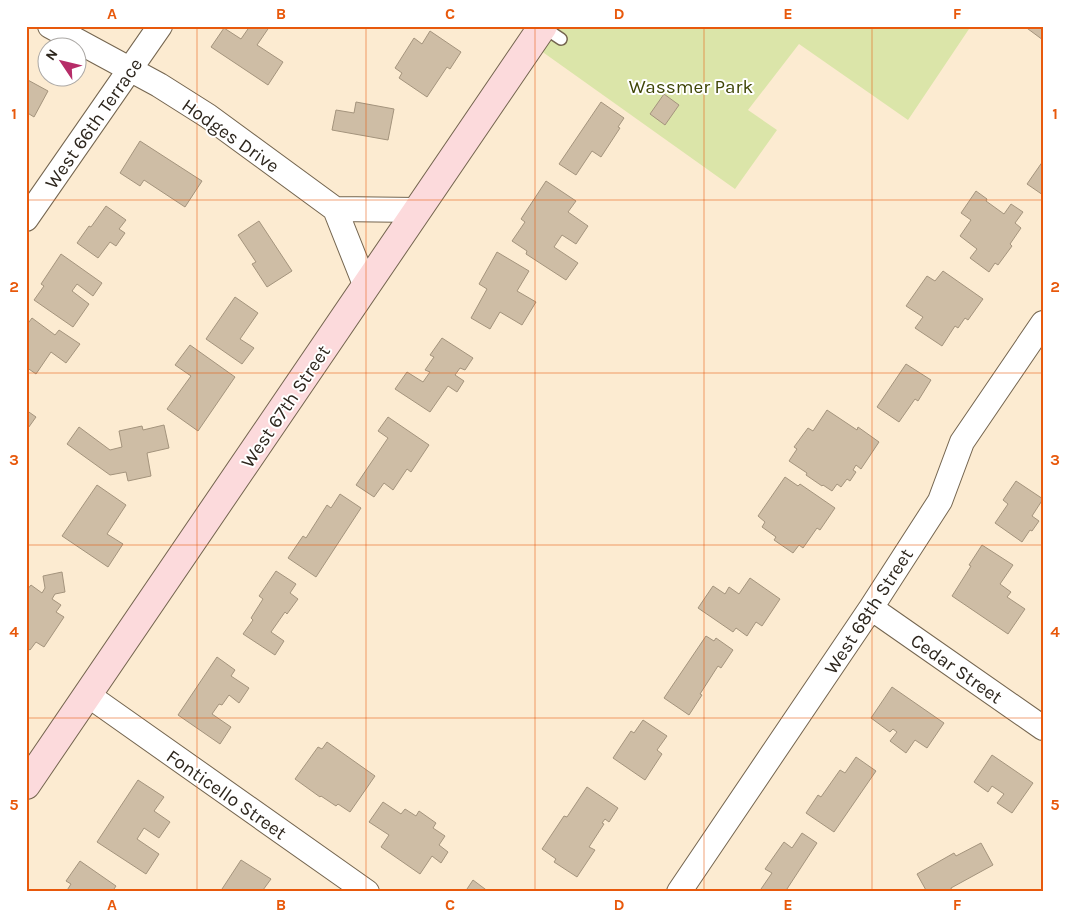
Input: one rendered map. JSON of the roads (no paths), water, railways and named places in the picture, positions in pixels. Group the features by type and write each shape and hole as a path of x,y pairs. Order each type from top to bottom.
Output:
{"street":[{"name":"Hodges Drive","path":"50,26 130,69 208,116 335,208"},
{"name":"West 66th Terrace","path":"26,219 160,26"},
{"name":"West 67th Street","path":"26,785 418,210 549,30"},
{"path":"366,287 335,208 418,210"},
{"name":"West 68th Street","path":"678,892 871,608 940,501 962,442 1043,323"},
{"name":"Cedar Street","path":"871,608 1043,728"},
{"name":"Fonticello Street","path":"88,695 367,892"}],"park label":[{"name":"Wassmer Park","path":"691,86"}]}
